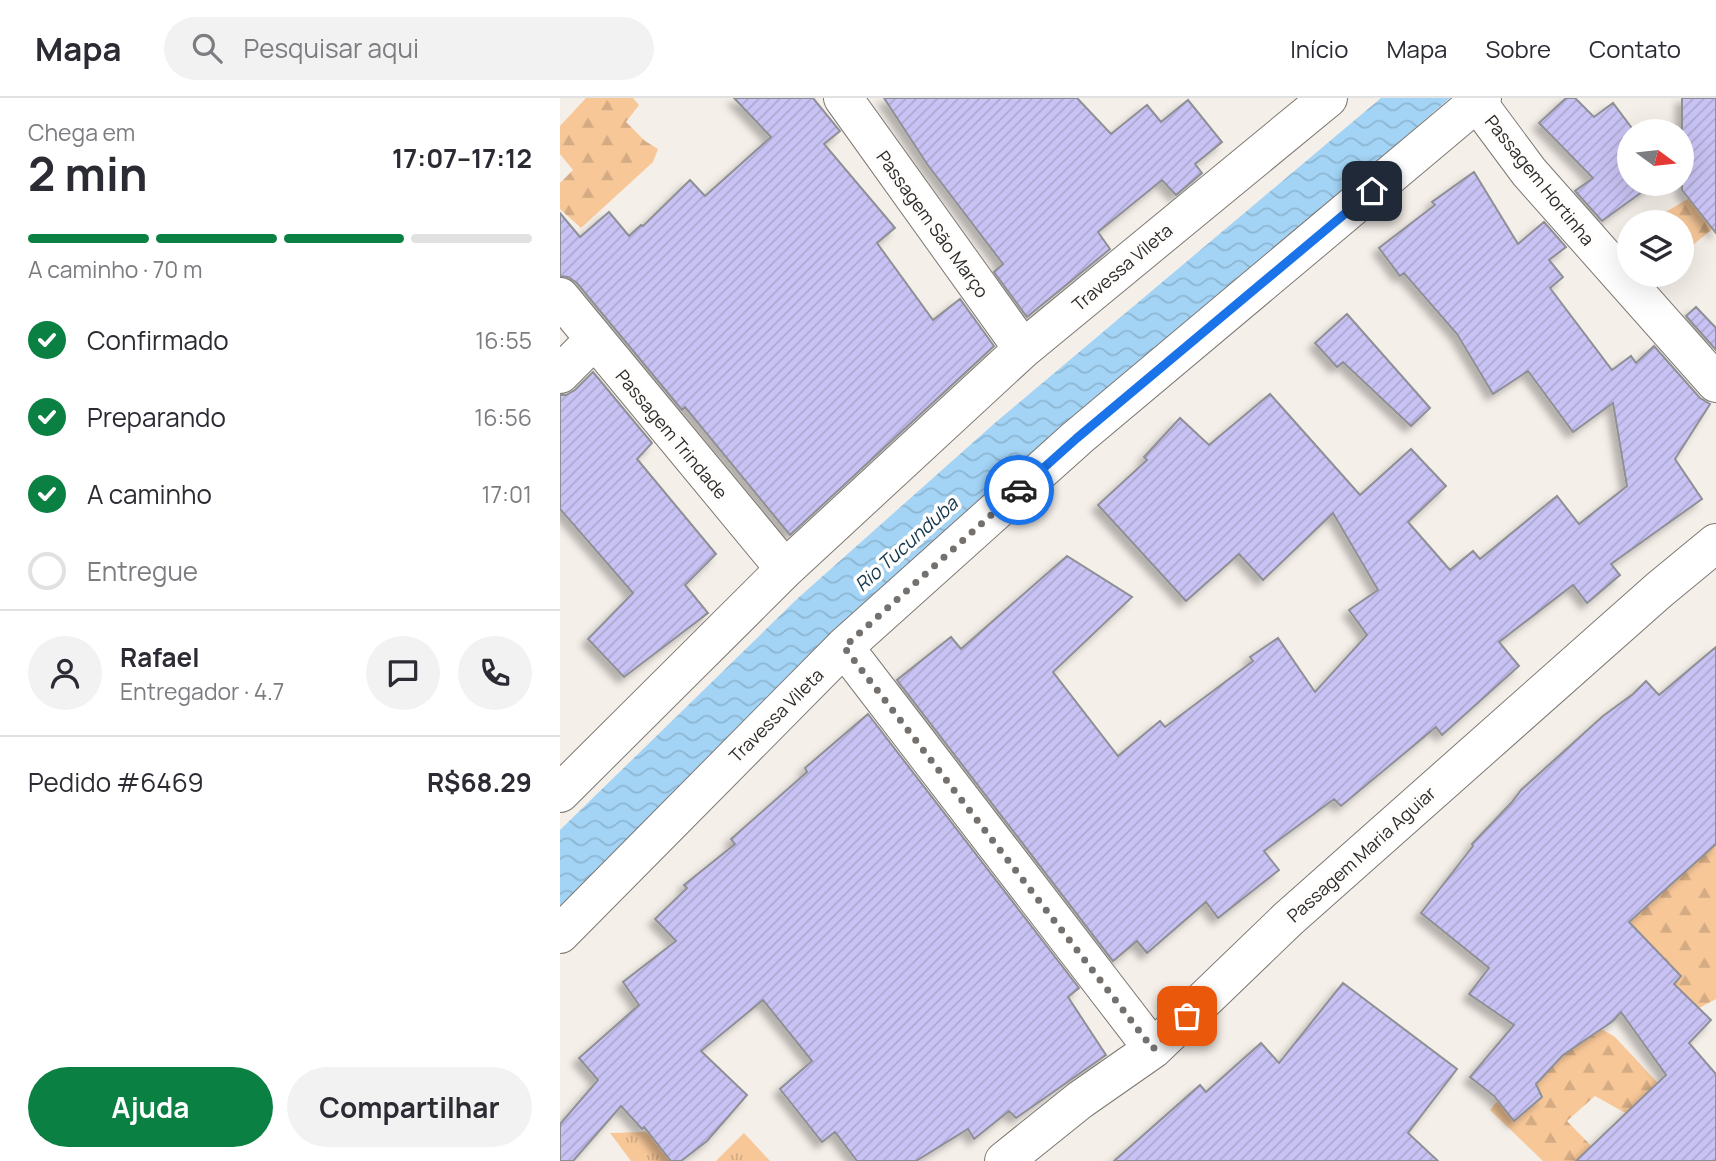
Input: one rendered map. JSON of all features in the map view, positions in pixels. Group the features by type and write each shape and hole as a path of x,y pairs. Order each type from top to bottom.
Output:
{"street":[{"name":"Passagem São Março","path":"843,98 1023,349"},
{"name":"Travessa Vileta","path":"560,793 785,569 1023,349 1328,98"},
{"name":"Travessa Vileta","path":"560,934 844,647 1077,438 1479,100"},
{"name":"Passagem Hortinha","path":"1479,100 1529,172 1716,383"},
{"name":"Passagem Trindade","path":"560,297 785,569"},
{"path":"560,374 594,340"},
{"name":"Passagem Maria Aguiar","path":"1004,1161 1080,1100 1153,1049 1288,919 1659,590 1716,543"},
{"path":"844,647 1153,1049"}],"green space":[{"path":"586,98 633,98 639,105 626,122 645,141 658,149 653,162 581,228 560,209 560,183 573,170 560,154 560,126"},
{"path":"1716,182 1716,226 1694,244 1694,210 1669,210"},
{"path":"1716,840 1716,999 1690,1013 1606,909"},
{"path":"1571,1011 1615,1037 1670,1096 1638,1120 1595,1096 1567,1121 1606,1161 1543,1161 1490,1110"},
{"path":"646,1132 680,1161 631,1161 610,1133"},
{"path":"744,1133 770,1161 716,1161"}],"water":[{"name":"Rio Tucunduba","path":"1381,98 1450,98 866,602 560,906 560,830 797,599 996,422"}],"building":[{"path":"734,98 813,98 840,131 824,144 895,228 877,243 933,320 960,299 994,346 790,535 685,407 682,410 577,283 568,277 560,276 560,213 580,237 609,212 629,236 643,226 690,180 705,196 771,137"},
{"path":"884,98 1077,98 1111,134 1147,105 1161,122 1188,100 1222,142 1195,164 1202,173 1176,195 1162,180 1098,232 1110,249 1027,317 994,272 1003,264 927,164"},
{"path":"1566,98 1575,98 1594,117 1613,103 1625,119 1617,119 1617,196 1636,196 1602,221 1575,191 1593,178 1539,123"},
{"path":"1682,98 1716,98 1716,233 1687,196 1694,196 1694,119 1682,119"},
{"path":"1474,172 1518,244 1544,222 1566,247 1549,260 1563,277 1550,288 1612,370 1631,356 1636,363 1654,346 1700,398 1710,404 1675,459 1702,499 1611,564 1620,575 1587,603 1573,585 1499,642 1519,666 1442,735 1436,727 1341,806 1334,799 1264,851 1279,870 1218,918 1206,902 1147,953 1137,941 1113,961 897,680 951,637 961,649 1067,556 1132,597 1053,672 1118,756 1160,721 1165,727 1253,661 1250,657 1278,638 1315,692 1367,635 1349,610 1378,590 1333,513 1263,580 1239,554 1186,601 1098,505 1147,460 1144,457 1180,418 1209,445 1270,394 1360,495 1411,449 1446,486 1408,522 1450,570 1473,551 1480,559 1557,496 1579,524 1627,486 1613,403 1573,432 1528,371 1493,394 1457,334 1404,273 1400,276 1379,248 1435,205 1432,202"},
{"path":"1696,307 1716,328 1716,350 1686,316"},
{"path":"1347,314 1430,408 1411,426 1343,362 1337,367 1315,343"},
{"path":"593,372 652,443 637,459 716,554 685,585 708,613 624,677 588,639 633,593 560,509 560,395 575,390"},
{"path":"1716,647 1716,844 1629,922 1681,976 1674,984 1711,1020 1689,1043 1716,1074 1716,1161 1576,1161 1666,1075 1621,1012 1613,1021 1563,1055 1536,1084 1542,1097 1514,1121 1494,1096 1470,1077 1514,1025 1469,994 1489,968 1421,913 1472,844 1521,790 1603,716 1646,681 1659,695"},
{"path":"868,714 1079,988 1068,997 1106,1055 1016,1118 1009,1111 974,1139 968,1129 916,1161 857,1161 835,1132 822,1142 780,1089 812,1061 763,1000 701,1051 747,1095 707,1141 681,1161 671,1161 644,1127 642,1129 621,1106 573,1161 560,1161 560,1124 598,1080 579,1058 639,1005 623,982 676,941 655,919 687,888 684,885 735,844 731,839 807,772 805,768"},
{"path":"1343,983 1457,1069 1408,1133 1438,1161 1114,1161 1200,1085 1206,1092 1261,1043 1279,1063"}],"way so far":[{"path":"1019,490 844,647 1153,1049 1187,1016"}],"route":[{"path":"1019,490 1077,438 1372,191"}]}
